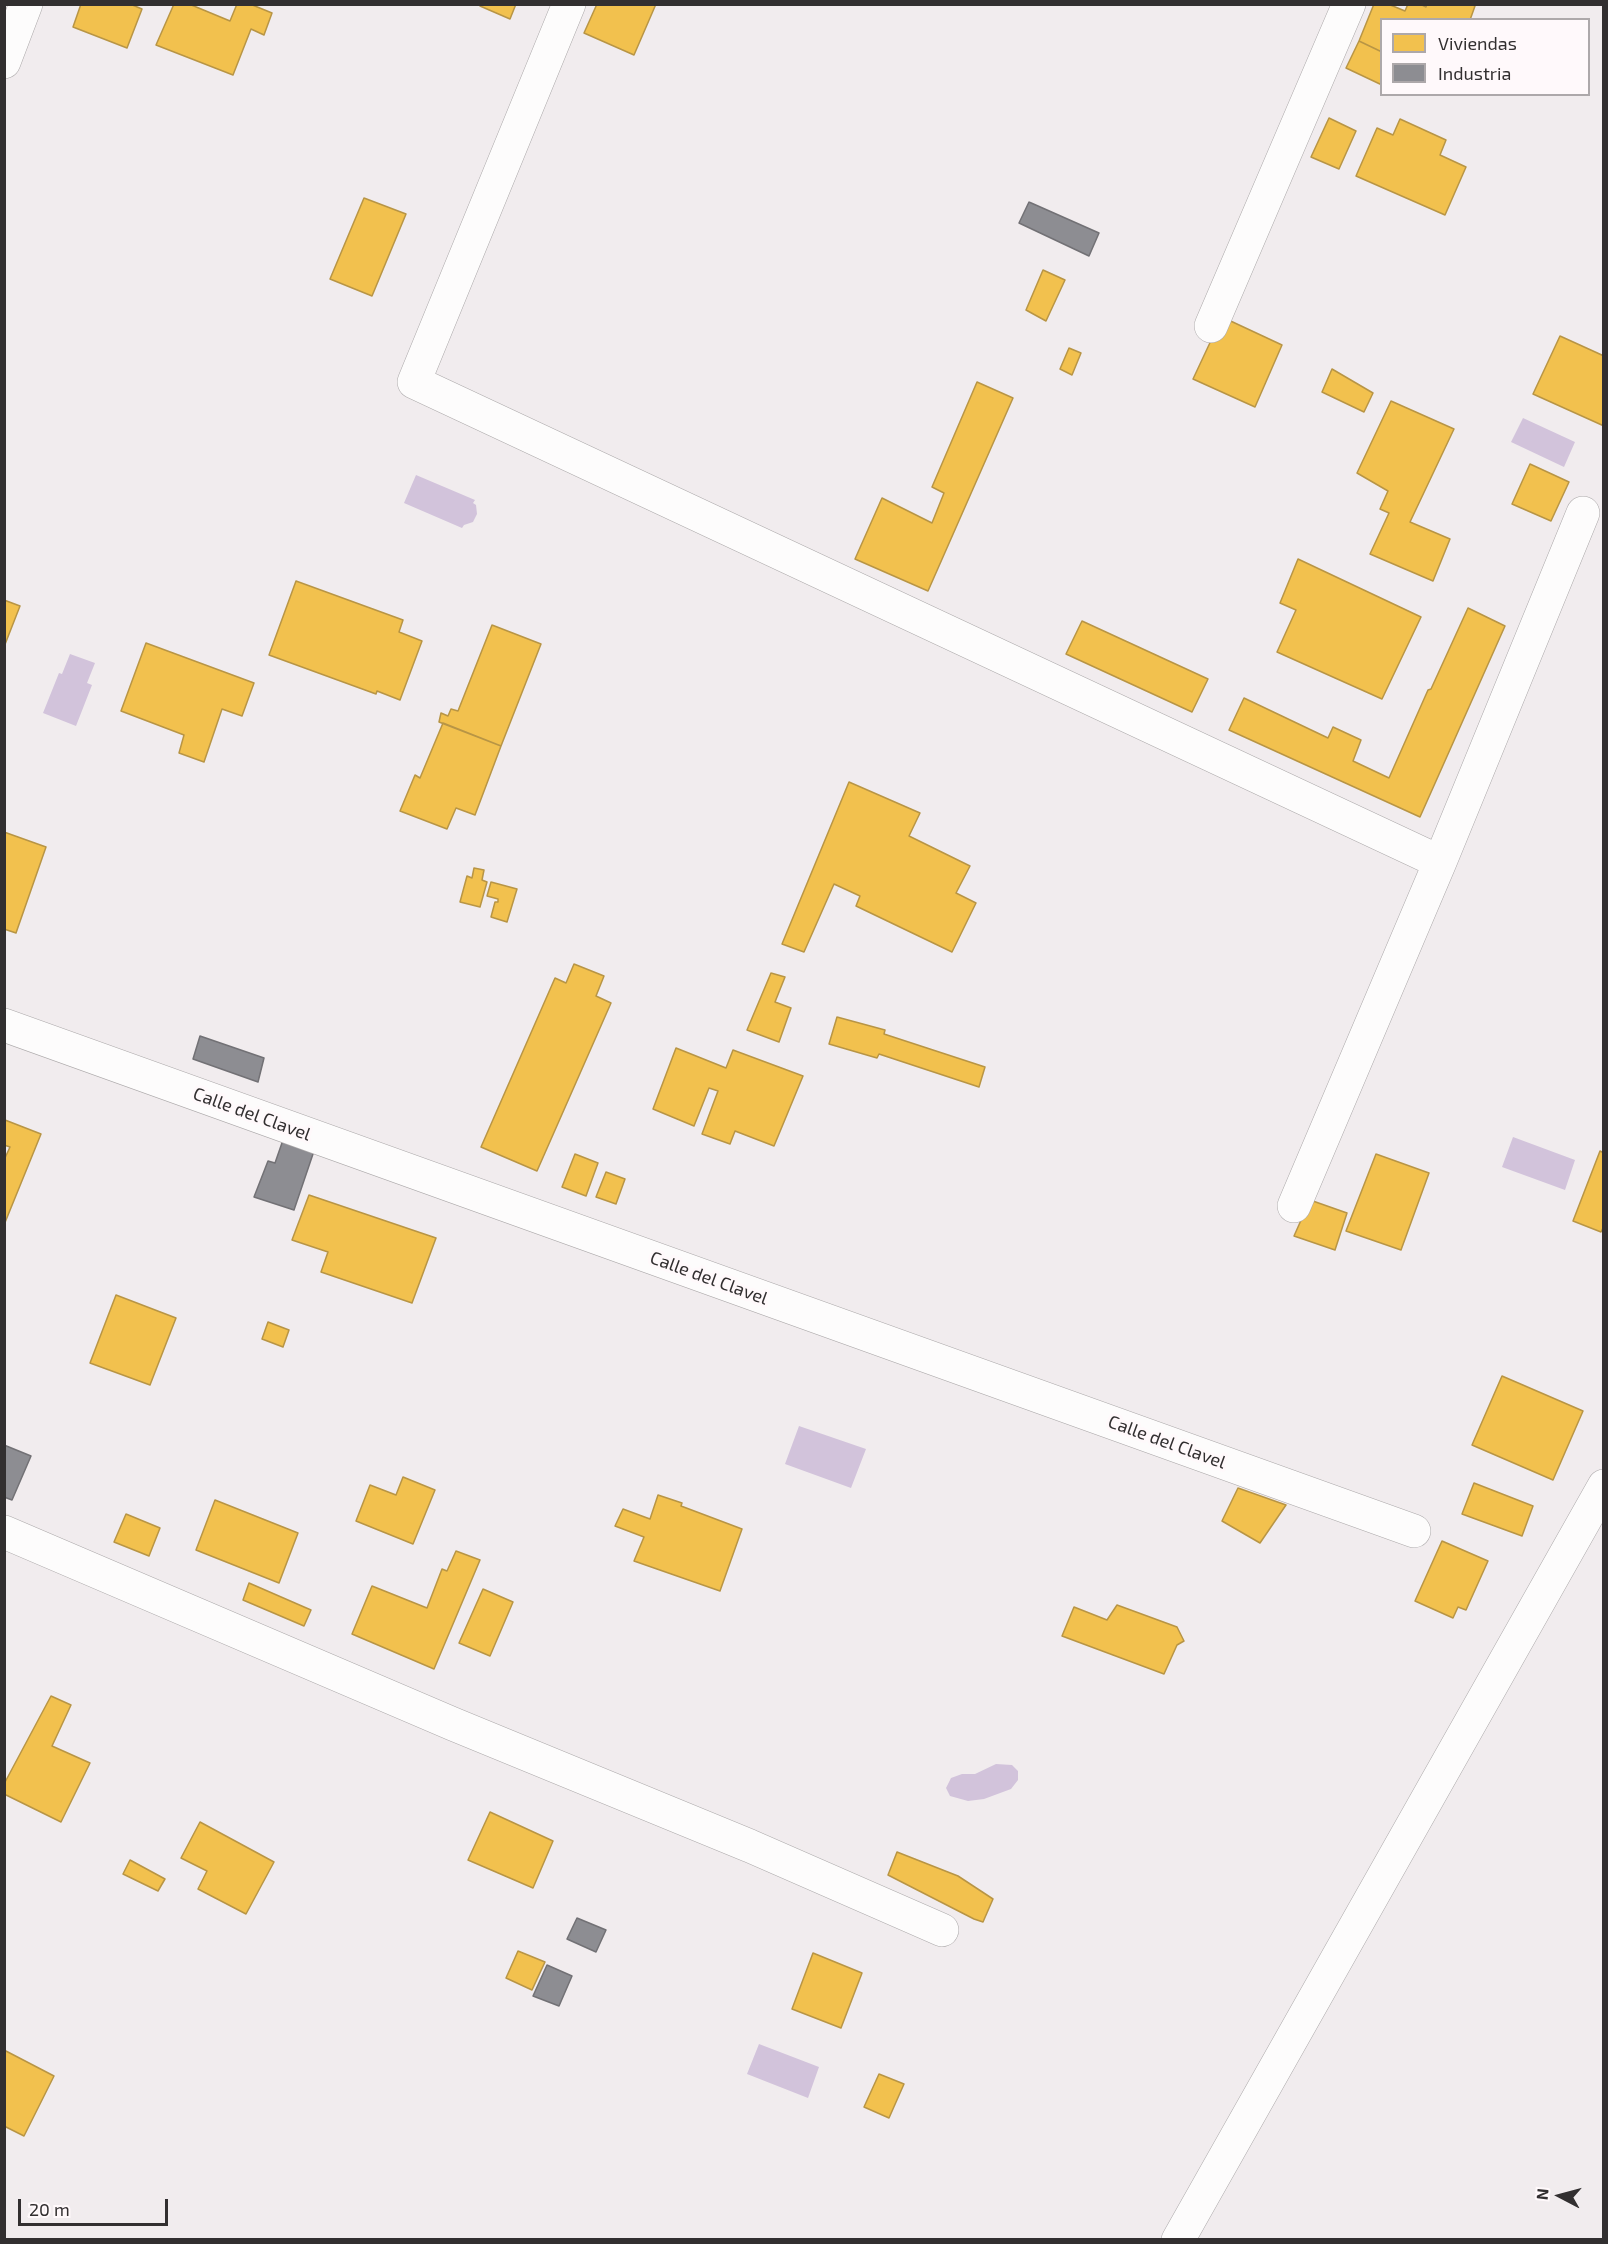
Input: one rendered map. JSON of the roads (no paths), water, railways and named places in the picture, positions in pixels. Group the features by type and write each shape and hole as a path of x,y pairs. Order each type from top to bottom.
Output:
{"street":[{"path":"4,62 26,4"},
{"path":"569,4 414,382 1440,861"},
{"path":"1211,326 1349,4"},
{"path":"1294,1206 1440,861 1583,513"},
{"name":"Calle del Clavel","path":"4,1025 1414,1531"},
{"path":"1178,2240 1604,1486"},
{"path":"4,1532 453,1724 750,1846 942,1930"}]}
